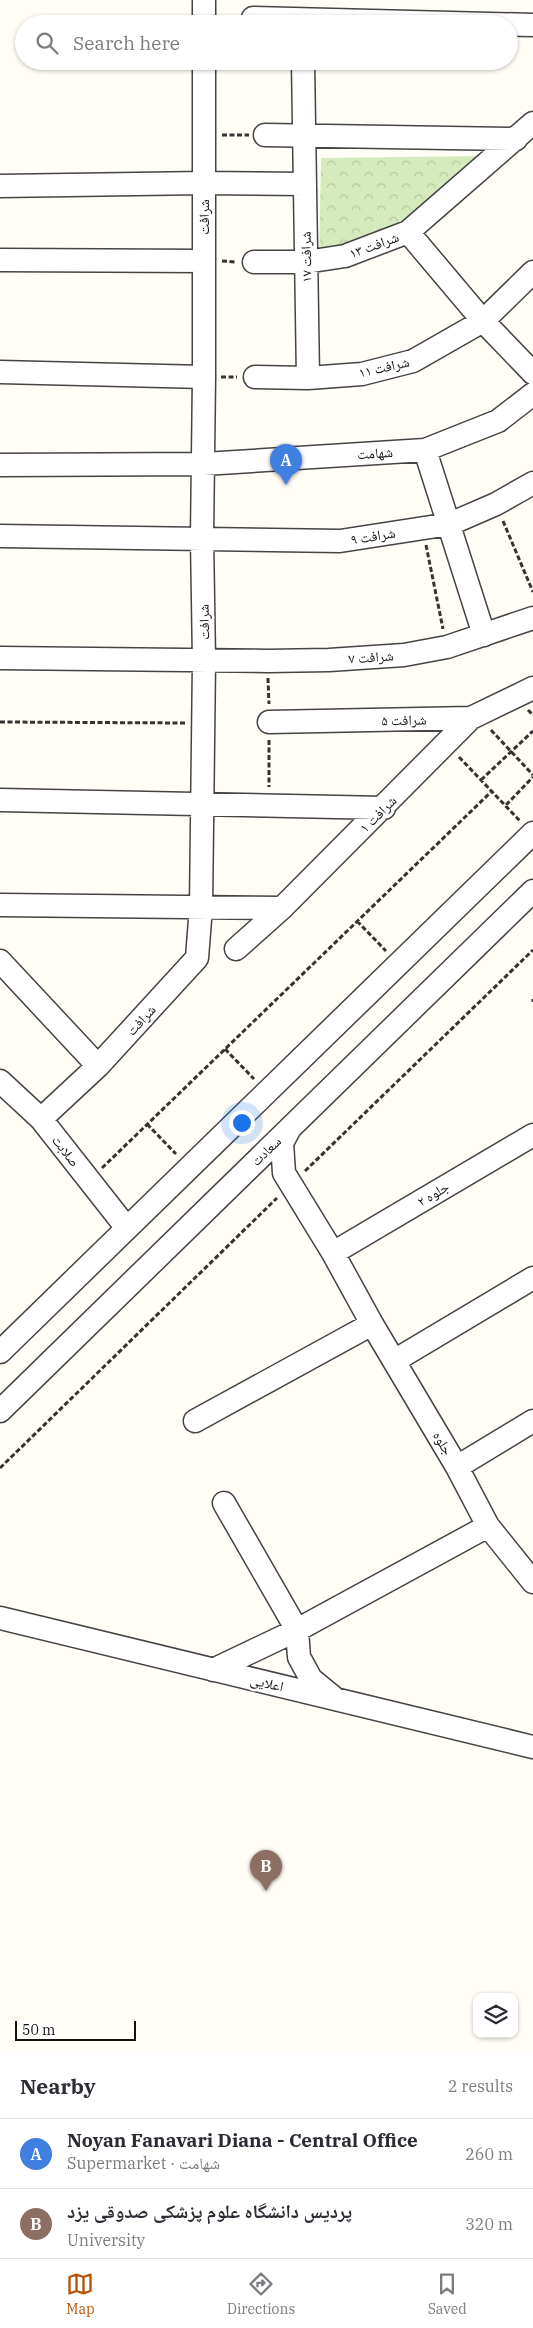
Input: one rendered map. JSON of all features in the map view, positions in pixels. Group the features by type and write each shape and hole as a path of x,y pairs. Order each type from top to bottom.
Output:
{"street":[{"path":"518,25 533,25"},
{"name":"شرافت","path":"41,1119 98,1066 197,958 201,907 204,661 202,538 204,464 204,70"},
{"name":"شرافت ۱۷","path":"303,70 308,378"},
{"name":"شرافت ۱۳","path":"254,262 306,262 345,256 408,232 533,123"},
{"path":"265,135 516,139"},
{"path":"0,186 204,183 304,184"},
{"path":"408,232 483,321 533,373"},
{"path":"0,260 204,261"},
{"name":"شرافت ۱۱","path":"255,377 308,378 362,374 413,361 483,321 533,272"},
{"path":"0,372 204,377"},
{"name":"شهامت","path":"0,465 204,464 425,450 498,421 533,394"},
{"path":"425,450 484,635"},
{"name":"شرافت ۹","path":"0,536 340,541 450,524 496,504 533,483"},
{"name":"شرافت ۷","path":"0,658 204,661 329,660 404,655 447,647 533,618"},
{"name":"شرافت ۵","path":"269,722 471,718 533,688"},
{"name":"شرافت ۱","path":"236,949 282,908 384,808 471,718"},
{"path":"0,800 384,808"},
{"path":"0,1352 126,1227 533,833"},
{"name":"سعادت","path":"3,1403 248,1169 533,891"},
{"path":"0,905 282,908"},
{"path":"0,961 98,1066"},
{"name":"صلابت","path":"0,1081 41,1119 126,1227"},
{"path":"288,1179 282,1143 290,1127"},
{"name":"جلوه ۲","path":"333,1253 533,1134"},
{"path":"248,1169 259,1167 288,1179"},
{"name":"جلوه","path":"288,1179 457,1467 488,1526 533,1582"},
{"path":"394,1361 533,1278"},
{"path":"195,1421 372,1324"},
{"path":"457,1467 533,1421"},
{"path":"224,1503 297,1630 299,1657 311,1679 336,1699"},
{"path":"213,1670 297,1630 488,1526"},
{"name":"اعلایی","path":"0,1618 533,1747"}],"path":[{"path":"204,135 265,135"},
{"path":"204,261 254,262"},
{"path":"204,377 255,377"},
{"path":"496,504 533,592"},
{"path":"422,529 447,647"},
{"path":"471,718 485,724 533,776 506,806"},
{"path":"0,722 202,723"},
{"path":"481,780 533,731"},
{"path":"447,744 533,833"},
{"path":"88,1180 492,791"},
{"path":"357,921 398,964"},
{"path":"0,1468 288,1179 533,950"},
{"path":"225,1049 266,1091"},
{"path":"147,1124 188,1167"}],"green space":[{"path":"481,156 408,227 319,263 321,158"}],"place":[{"name":"Noyan Fanavari Diana - Central Office","path":"286,485"},
{"name":"پردیس دانشگاه علوم پزشکی صدوقی یزد","path":"266,1891"}]}
